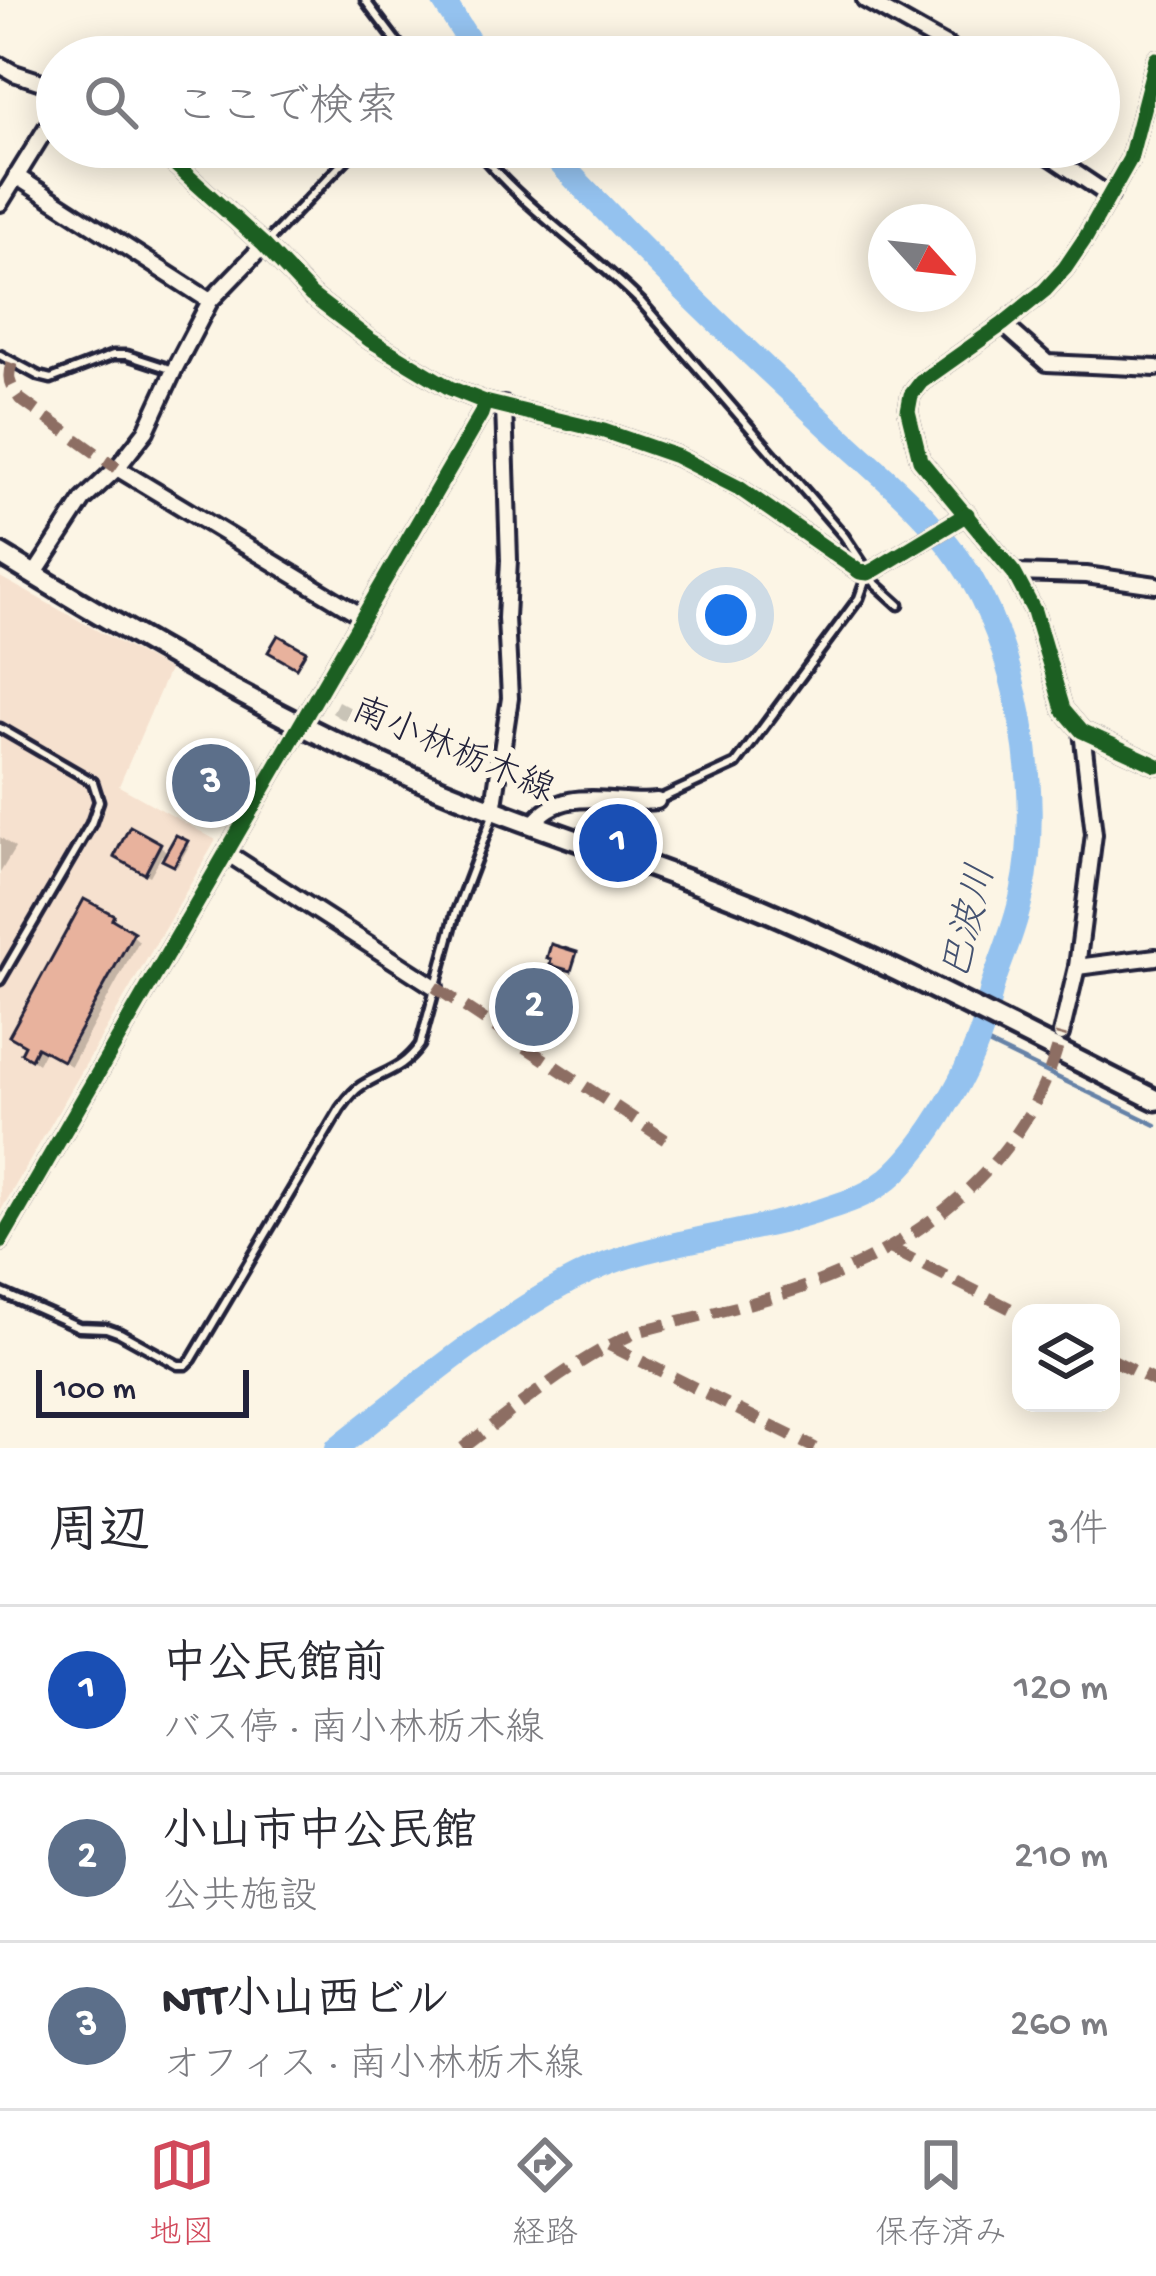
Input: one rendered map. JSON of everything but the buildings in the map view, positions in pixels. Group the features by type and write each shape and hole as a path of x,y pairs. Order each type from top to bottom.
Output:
{"main road":[{"name":"南小林栃木線","path":"0,554 198,669 408,775 763,910 1061,1043 1156,1100"}],"street":[{"path":"865,0 929,36"},
{"path":"1156,59 1130,159 1065,268 1004,324 921,382 911,395 908,411 920,460 1014,573 1034,611 1063,710 1082,731 1156,765"},
{"path":"0,65 36,80"},
{"path":"0,203 36,144"},
{"path":"179,168 311,295 370,340 450,388 676,456 739,488 860,572 872,571 964,516"},
{"path":"1068,168 1110,196"},
{"path":"16,176 210,301"},
{"path":"34,575 83,500 146,431 210,301 264,245"},
{"path":"1004,324 1047,362 1156,368"},
{"path":"0,1242 485,402"},
{"path":"493,811 510,698 504,405"},
{"path":"117,468 362,616"},
{"path":"1014,573 1086,575 1156,585"},
{"path":"1061,1043 1077,968 1094,834 1082,731"},
{"path":"533,824 548,809 580,798 656,801"},
{"path":"227,853 435,987"},
{"path":"1077,968 1156,957"}],"lane":[{"path":"365,0 392,36"},
{"path":"264,245 338,168"},
{"path":"495,168 533,209 640,301 898,605"},
{"path":"0,355 51,379 113,355 174,370"},
{"path":"656,801 736,764 859,598 872,571"},
{"path":"0,728 93,782 99,801 91,824 0,980"},
{"path":"0,1292 80,1328 113,1330 168,1361 186,1365 340,1109 361,1086 397,1070 420,1045 466,879 493,811"}],"shaded area":[{"path":"0,577 169,670 119,786 216,840 0,1212"}],"waterway":[{"name":"巴波川","path":"443,0 466,36"},
{"name":"巴波川","path":"337,1448 506,1320 587,1272 661,1248 793,1219 880,1185 926,1136 965,1070 982,1030 1022,894 1030,812 1021,721 997,633 959,559 911,503 688,294 565,168"},
{"path":"978,1039 1156,1125"}],"marked path":[{"path":"12,363 10,382 20,399 117,468"},
{"path":"435,987 675,1146"},
{"path":"463,1448 548,1384 616,1342 640,1331 801,1288 845,1271 927,1223 997,1159 1024,1122 1046,1080 1061,1034"},
{"path":"892,1249 1012,1309"},
{"path":"609,1345 815,1448"},
{"path":"1120,1364 1156,1382"}],"cycle path":[{"path":"1156,59 1130,159 1065,268 1003,324 921,382 911,395 908,411 920,460 1014,573 1034,611 1063,709 1082,731 1156,765"},
{"path":"179,168 311,295 370,340 450,388 676,456 739,488 860,572 876,569 967,514"},
{"path":"0,1242 485,402"}],"place":[{"name":"NTT小山西ビル","path":"211,783"},
{"name":"中公民館前","path":"618,843"},
{"name":"小山市中公民館","path":"534,1007"}]}
